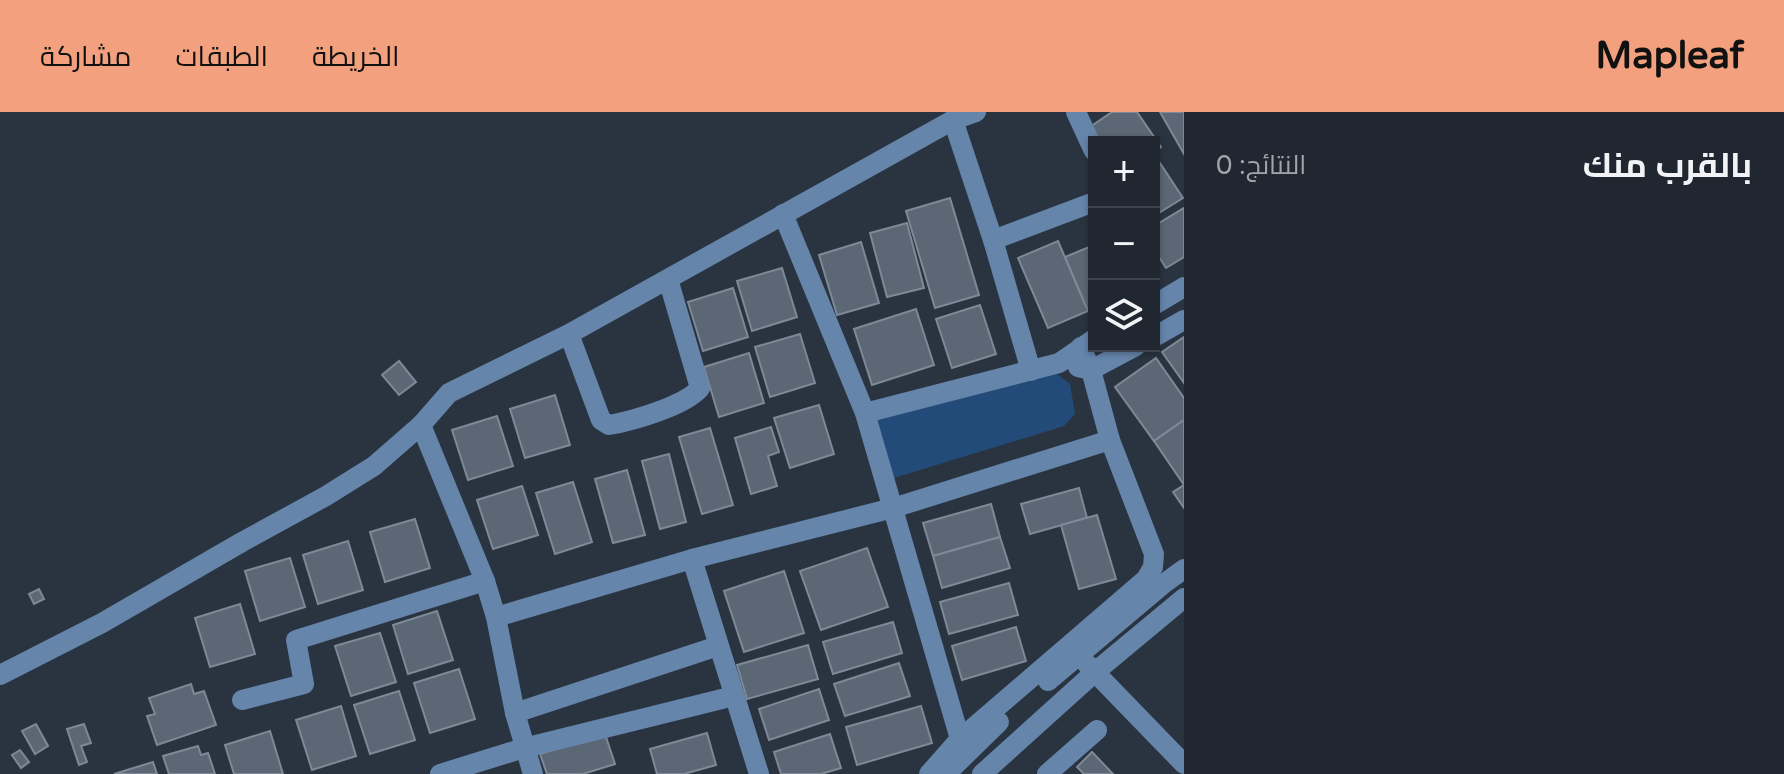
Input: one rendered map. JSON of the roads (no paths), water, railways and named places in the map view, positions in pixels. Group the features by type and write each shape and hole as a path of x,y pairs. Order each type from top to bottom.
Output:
{"street":[{"path":"0,675 102,623 374,466 421,425 449,393 569,334 953,120 976,112"},
{"path":"1076,112 1088,138"},
{"path":"953,120 993,240 1031,371"},
{"path":"993,240 1088,204"},
{"path":"783,214 865,413 960,739"},
{"path":"569,334 601,420 609,425 666,408 693,396 700,388 668,279"},
{"path":"1160,295 1184,287"},
{"path":"1160,334 1184,320"},
{"path":"865,413 1059,363 1087,343 1110,440 1154,554 1153,567 1146,579 960,739 929,774"},
{"path":"1059,363 1091,370 1125,352"},
{"path":"421,425 485,581 496,617 515,713 533,774"},
{"path":"496,617 692,559 893,508 1110,440"},
{"path":"692,559 759,774"},
{"path":"946,774 993,728 1184,569"},
{"path":"242,700 304,684 296,640 485,581"},
{"path":"982,774 1095,672 1184,598"},
{"path":"515,713 718,646"},
{"path":"1079,655 1180,752"},
{"path":"440,774 524,748 734,696"},
{"path":"1047,774 1097,730"}]}
